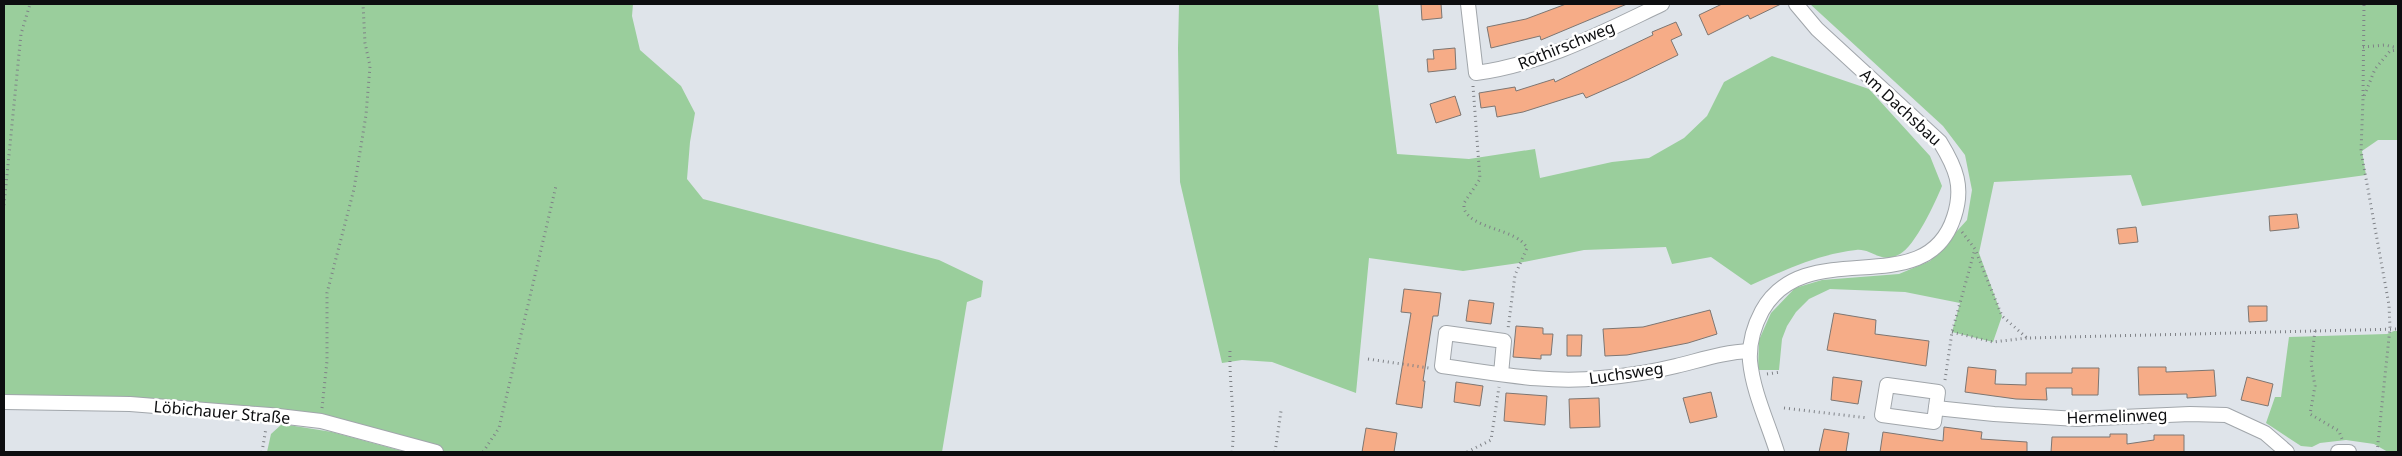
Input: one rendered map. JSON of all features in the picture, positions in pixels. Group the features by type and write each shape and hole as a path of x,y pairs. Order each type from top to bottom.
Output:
{"street":[{"path":"1468,4 1476,73"},
{"name":"Rothirschweg","path":"1476,73 1535,61 1581,43 1662,4"},
{"name":"Am Dachsbau","path":"1777,452 1753,376 1750,351 1752,334 1765,306 1777,292 1805,274 1823,270 1889,266 1912,261 1929,252 1943,239 1952,222 1958,205 1959,184 1954,163 1940,142 1817,29 1796,4"},
{"path":"1442,366 1446,332 1504,341 1501,374"},
{"name":"Luchsweg","path":"1442,366 1552,381 1601,378 1674,367 1730,352 1750,351"},
{"path":"1887,385 1938,392 1936,408 1934,422 1882,415 1887,385"},
{"name":"Löbichauer Straße","path":"4,402 130,404 270,415 321,421 436,452"},
{"name":"Hermelinweg","path":"1936,408 2077,419 2190,414 2226,415 2265,433 2288,452"}],"path":[{"path":"4,205 21,34 30,4"},
{"path":"321,421 326,361 327,293 354,189 366,114 370,66 365,44 363,4"},
{"path":"2364,4 2362,151 2382,260 2389,305 2390,328 2378,452"},
{"path":"2363,47 2385,45 2398,49"},
{"path":"2363,99 2374,70 2390,51 2398,49"},
{"path":"1476,73 1473,83 1480,180 1464,203 1464,209 1470,218 1524,242 1527,248 1515,275 1508,332 1504,341"},
{"path":"483,452 498,428 556,186"},
{"path":"1952,222 1975,249 2002,316 2027,338"},
{"path":"1938,392 1944,384 1952,332 1975,249"},
{"path":"1952,332 1993,342 2027,338 2398,329"},
{"path":"2315,331 2311,363 2315,386 2310,414 2338,431 2345,452"},
{"path":"1230,351 1229,381 1235,431 1232,452"},
{"path":"1368,359 1434,368 1442,366"},
{"path":"1467,452 1491,440 1501,374"},
{"path":"1784,408 1873,418 1882,415"},
{"path":"1275,452 1281,411"},
{"path":"262,452 270,415"}],"green space":[{"path":"4,4 633,4 632,16 640,50 681,86 695,113 687,179 703,199 939,260 983,281 981,297 967,302 942,452 436,452 321,421 4,402"},
{"path":"1179,4 1378,4 1397,154 1469,159 1535,149 1540,178 1612,162 1649,158 1684,138 1707,116 1724,82 1772,56 1869,89 1930,156 1942,186 1930,213 1918,233 1900,254 1887,258 1862,250 1842,252 1802,263 1751,285 1711,257 1672,264 1666,247 1584,250 1519,263 1463,271 1369,258 1356,393 1272,362 1242,360 1222,363 1180,182"},
{"path":"1810,4 2398,4 2398,140 2378,140 2362,151 2366,175 2142,206 2131,175 1994,182 1979,253 2002,316 1993,342 1952,332 1960,303 1905,292 1830,289 1809,299 1796,312 1787,326 1782,339 1779,370 1758,370 1759,340 1771,313 1795,288 1822,280 1899,274 1930,261 1967,220 1972,190 1965,155 1943,126"},
{"path":"2398,331 2398,452 2388,452 2374,444 2346,440 2320,443 2312,447 2301,446 2266,423 2275,397 2281,397 2289,337 2387,334"},
{"path":"282,424 332,432 406,452 267,452 271,434"}],"building":[{"path":"1421,4 1441,4 1442,18 1422,20"},
{"path":"1566,4 1627,4 1541,40 1540,36 1491,48 1487,27 1526,19"},
{"path":"1722,4 1781,4 1750,19 1748,15 1708,35 1699,15"},
{"path":"1676,22 1682,35 1671,40 1678,55 1627,80 1586,98 1583,93 1523,112 1497,117 1495,106 1481,108 1479,93 1515,87 1516,91 1554,79 1555,82 1653,35 1652,32"},
{"path":"1455,48 1456,69 1428,72 1427,59 1434,59 1433,50"},
{"path":"1455,96 1461,115 1436,123 1430,104"},
{"path":"2297,214 2299,228 2270,231 2269,216"},
{"path":"2136,227 2138,242 2119,244 2117,229"},
{"path":"1404,289 1441,293 1438,316 1433,316 1423,381 1425,381 1422,408 1396,404 1411,313 1401,312"},
{"path":"1469,300 1494,303 1491,324 1466,321"},
{"path":"2248,306 2267,306 2267,321 2249,322"},
{"path":"1710,310 1717,334 1688,343 1627,355 1605,356 1603,329 1643,327"},
{"path":"1834,313 1876,320 1875,334 1929,341 1926,366 1827,350"},
{"path":"1516,326 1543,328 1543,334 1553,334 1551,355 1541,355 1541,359 1513,357"},
{"path":"1567,335 1582,335 1581,356 1567,356"},
{"path":"1968,367 1996,370 1995,384 2026,385 2026,373 2072,373 2072,368 2099,368 2098,395 2072,395 2072,388 2046,388 2047,400 2016,399 1965,392"},
{"path":"2138,367 2166,367 2166,372 2214,370 2216,396 2187,398 2187,394 2139,395"},
{"path":"1833,377 1862,381 1858,404 1831,400"},
{"path":"2247,377 2273,384 2268,406 2241,400"},
{"path":"1456,382 1483,386 1480,406 1454,402"},
{"path":"1711,392 1717,417 1690,423 1683,398"},
{"path":"1506,393 1547,396 1545,425 1504,421"},
{"path":"1599,398 1600,427 1570,428 1569,399"},
{"path":"1944,427 1982,432 1981,439 2027,442 2027,452 1880,452 1883,432 1943,441"},
{"path":"1366,428 1397,433 1394,452 1362,452"},
{"path":"1824,429 1849,433 1846,452 1819,452"},
{"path":"2110,434 2127,434 2127,444 2154,440 2154,435 2184,435 2184,452 2051,452 2052,437 2110,437"}]}
